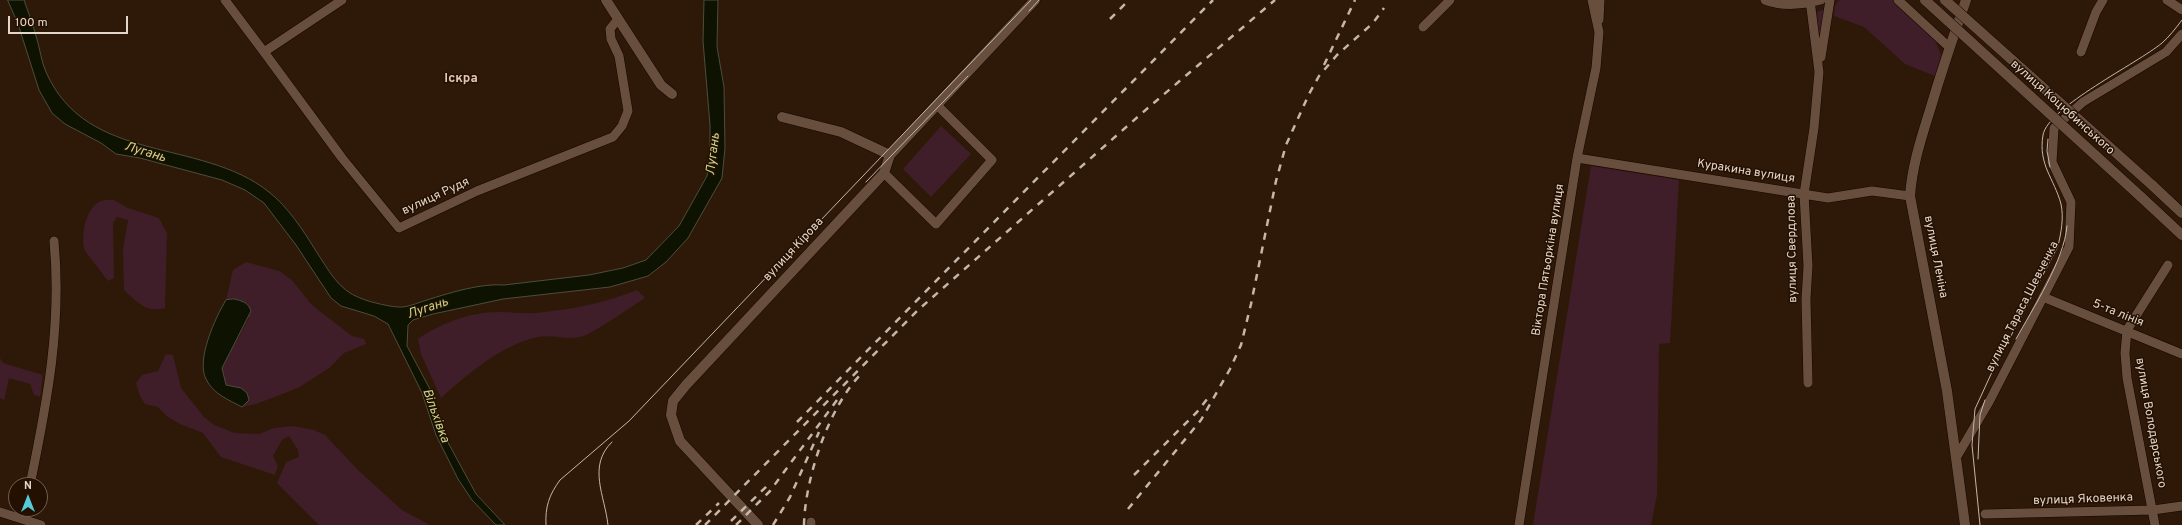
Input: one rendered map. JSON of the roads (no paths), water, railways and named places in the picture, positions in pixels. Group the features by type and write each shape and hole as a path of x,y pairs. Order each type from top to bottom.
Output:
{"street":[{"path":"225,0 264,52 342,0"},
{"path":"606,0 661,84 672,94"},
{"name":"вулиця Кірова","path":"758,525 680,441 672,415 673,401 686,385 884,173 890,155 1035,0"},
{"path":"1423,27 1450,0"},
{"name":"Віктора Пятьоркіна вулиця","path":"1519,525 1577,158 1596,68 1599,32 1592,0"},
{"path":"1599,32 1600,0"},
{"path":"1765,0 1778,2 1820,0"},
{"path":"1819,66 1830,0"},
{"path":"1898,0 1949,47"},
{"name":"вулиця Коцюбинського","path":"1925,0 2182,235"},
{"name":"вулиця Коцюбинського","path":"1945,0 2182,213"},
{"name":"вулиця Леніна","path":"1965,525 1947,391 1910,196 1912,174 1919,145 1949,47 1966,0"},
{"path":"2081,52 2096,12 2103,0"},
{"path":"2167,0 2182,10"},
{"path":"1810,1 1819,66"},
{"name":"вулиця Рудя","path":"264,52 342,158 398,228 477,191 613,137 622,126 628,111 619,56 610,34 612,24 618,19"},
{"name":"вулиця Тараса Шевченка","path":"1956,458 1989,402 2069,247 2071,202 2052,162 2054,128 2083,102 2166,52 2182,34"},
{"name":"вулиця Свердлова","path":"1808,383 1806,299 1808,266 1804,194 1814,128 1819,66"},
{"path":"884,173 936,224 992,160 937,105"},
{"path":"782,117 841,132 890,155"},
{"name":"Куракина вулиця","path":"1577,158 1828,198 1872,191 1910,196"},
{"path":"32,477 44,417 54,354 56,267 54,241"},
{"name":"вулиця Володарського","path":"2155,525 2128,378 2125,353 2127,330 2168,265"},
{"name":"5-та лінія","path":"2043,297 2127,330 2182,354"},
{"name":"вулиця Яковенка","path":"1985,514 2153,510 2182,506"},
{"path":"0,512 41,525"}],"water":[{"path":"8,0 24,0 46,72 65,102 88,122 116,136 211,163 241,175 269,192 295,219 334,278 352,294 364,300 375,303 394,307 403,307 475,287 589,275 623,268 646,260 679,226 707,176 710,156 710,125 703,41 704,0 718,0 717,47 724,87 725,148 722,178 688,238 666,262 648,276 610,287 503,299 433,314 413,320 408,325 407,346 432,393 438,420 445,437 476,494 505,525 496,525 472,500 458,479 436,435 422,393 388,324 374,316 341,306 331,298 296,245 264,203 245,190 222,180 140,158 116,154 101,143 65,124 52,113 39,90 18,24"},
{"path":"234,299 242,301 250,308 251,311 222,368 226,385 241,388 247,393 249,400 242,407 217,393 213,389 206,379 203,361 208,339 217,317 226,300"}],"tram line":[{"path":"546,525 548,501 560,480 629,421 1031,0"},
{"path":"1029,11 1039,0"},
{"path":"1980,525 1972,445 1975,409 1992,372 2058,246 2061,231 2061,204 2045,163 2042,146 2043,135 2049,124 2060,112 2095,86 2162,43 2182,20"},
{"path":"866,182 968,76"},
{"path":"2048,139 2047,151 2050,167"},
{"path":"2016,339 2054,269 2065,240 2067,226"},
{"path":"1978,459 1980,415 1985,400"},
{"path":"608,525 601,492 599,471 600,461 612,442"}],"railway":[{"path":"1110,19 1129,0"},
{"path":"797,422 1213,0"},
{"path":"705,525 918,310 1149,107 1275,0"},
{"path":"1324,65 1355,0"},
{"path":"1128,509 1201,420 1230,369 1241,345 1251,304 1276,181 1286,145 1309,94 1319,76 1337,55 1373,23 1384,8"},
{"path":"804,525 805,506 814,465 829,423 850,387 862,373"},
{"path":"1134,475 1197,412 1211,394"},
{"path":"736,525 770,491 840,396"},
{"path":"773,525 790,497 819,432"},
{"path":"731,521 770,483"},
{"path":"696,525 719,503"}],"district":[{"name":"Іскра","path":"461,79"}],"water label":[{"name":"Лугань","path":"145,153"},
{"name":"Лугань","path":"714,154"},
{"name":"Лугань","path":"428,309"},
{"name":"Вільхівка","path":"435,416"}]}
